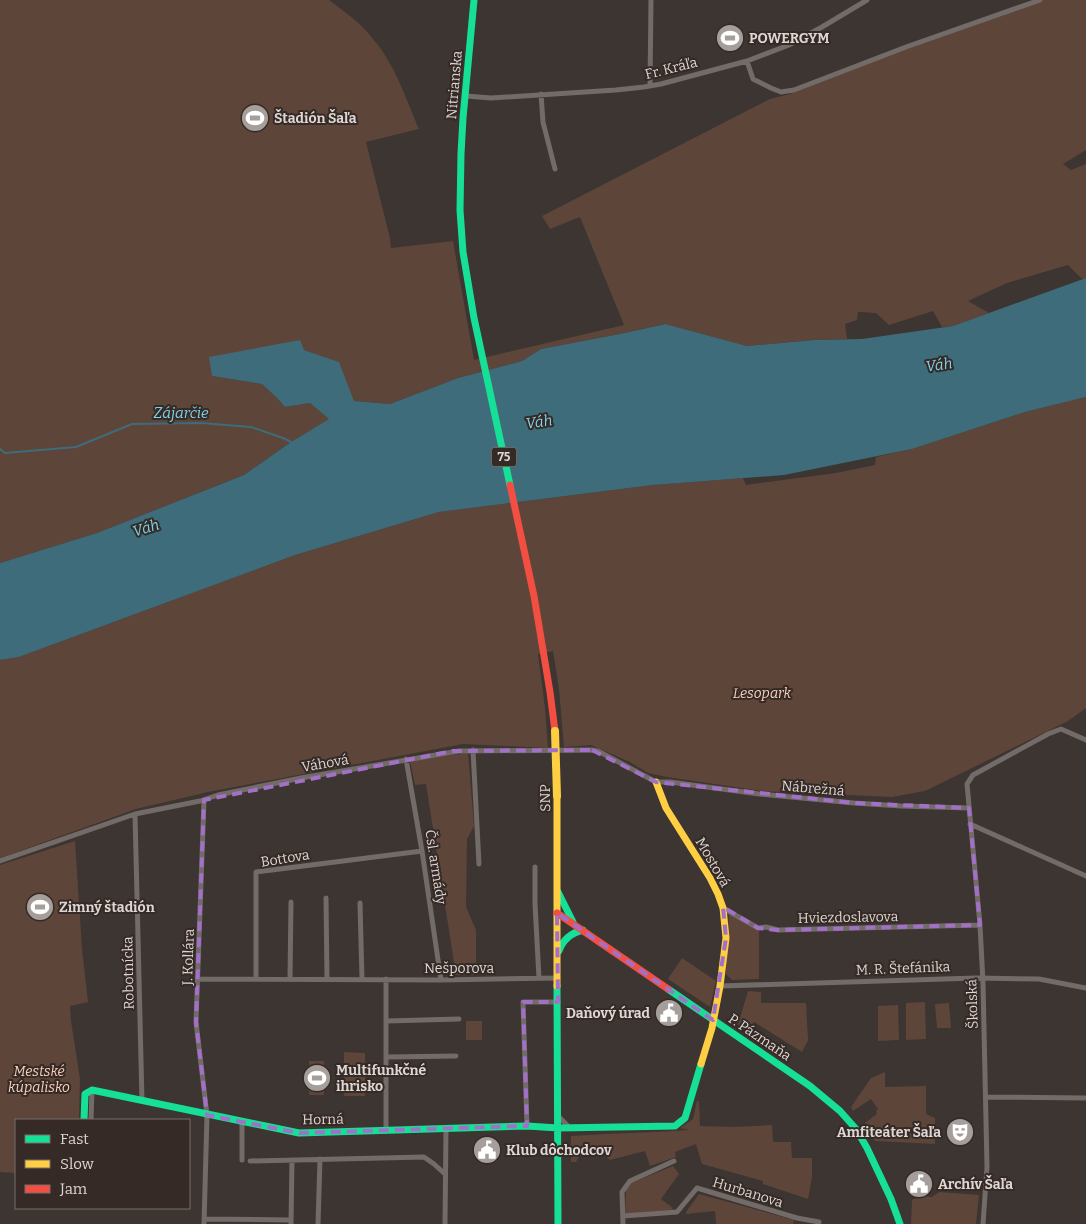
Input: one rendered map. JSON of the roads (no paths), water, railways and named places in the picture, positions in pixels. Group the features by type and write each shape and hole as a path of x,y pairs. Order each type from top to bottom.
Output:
{"main road":[{"name":"Nitrianska","path":"474,0 460,172 460,230 467,284 534,596"},
{"name":"SNP","path":"534,596 555,730 558,892 558,1224"},
{"name":"Mostová","path":"569,1127 675,1126 685,1118 714,1020 726,938 723,908 710,878 666,808 656,782"},
{"path":"558,892 575,925"},
{"name":"P. Pázmaňa","path":"558,913 826,1098 856,1129 894,1204 900,1224"},
{"path":"557,957 564,940 569,935 583,930"},
{"path":"84,1119 85,1094 92,1090"},
{"name":"Horná","path":"92,1090 299,1133 526,1126 569,1127"}],"street":[{"path":"650,86 651,0"},
{"name":"Fr. Kráľa","path":"466,96 491,98 650,86 747,61 789,45 866,0"},
{"path":"747,61 753,78 781,92 794,90 911,45 1040,0"},
{"path":"541,94 543,122 555,169"},
{"name":"Školská","path":"984,1224 987,1167 980,925 967,784 973,775 1048,734 1061,729 1086,740"},
{"path":"473,750 479,864"},
{"name":"Váhová","path":"0,861 135,814 204,800 218,795 453,751 592,750 598,751 656,782"},
{"name":"Čsl. armády","path":"406,759 441,980"},
{"name":"Nábrežná","path":"656,782 854,803 969,808"},
{"name":"J. Kollára","path":"204,800 196,1022 207,1115 204,1222"},
{"name":"Robotnícka","path":"135,814 142,1101"},
{"path":"970,824 1086,876"},
{"name":"Bottova","path":"256,979 256,872 422,851"},
{"path":"535,867 539,978"},
{"path":"326,898 326,979"},
{"path":"290,980 291,902"},
{"path":"360,903 362,979"},
{"name":"Hviezdoslavova","path":"723,908 758,928 766,927 778,930 980,925"},
{"name":"Nešporova","path":"198,979 441,980 558,978"},
{"name":"M. R. Štefánika","path":"720,986 982,978 1039,979 1086,988"},
{"path":"386,979 386,1130"},
{"path":"526,1126 523,1002 558,1002"},
{"path":"387,1021 459,1020"},
{"path":"386,1057 456,1056"},
{"path":"91,1119 92,1090"},
{"path":"986,1097 1086,1098"},
{"path":"558,1116 569,1127"},
{"path":"242,1122 242,1160"},
{"path":"445,1224 446,1128"},
{"path":"250,1161 424,1157 445,1174"},
{"path":"318,1224 320,1159"},
{"path":"204,1222 291,1222 292,1160"},
{"path":"623,1224 622,1192 630,1181 674,1161"},
{"name":"Hurbanova","path":"623,1216 677,1212 697,1188 796,1221 819,1222"}],"water":[{"name":"Váh","path":"1086,278 1086,397 1025,412 912,449 784,475 653,485 439,512 295,555 19,657 0,660 0,563 97,533 244,475 291,442 329,419 310,403 285,407 262,384 212,376 209,357 300,340 304,350 339,362 354,401 390,404 458,378 522,361 541,349 665,324 747,346 814,340 862,339 953,326"}],"waterway":[{"name":"Zájarčie","path":"0,449 5,453 76,447 132,424 201,423 251,427 291,442"}],"place":[{"name":"POWERGYM","path":"730,38"},
{"name":"Štadión Šaľa","path":"255,118"},
{"name":"Zimný štadión","path":"40,907"},
{"name":"Daňový úrad","path":"669,1013"},
{"name":"Multifunkčné ihrisko","path":"317,1078"},
{"name":"Amfiteáter Šaľa","path":"960,1132"},
{"name":"Klub dôchodcov","path":"487,1150"},
{"name":"Archív Šaľa","path":"919,1184"}],"park label":[{"name":"Lesopark","path":"762,693"},
{"name":"Mestské kúpalisko","path":"39,1080"}]}
